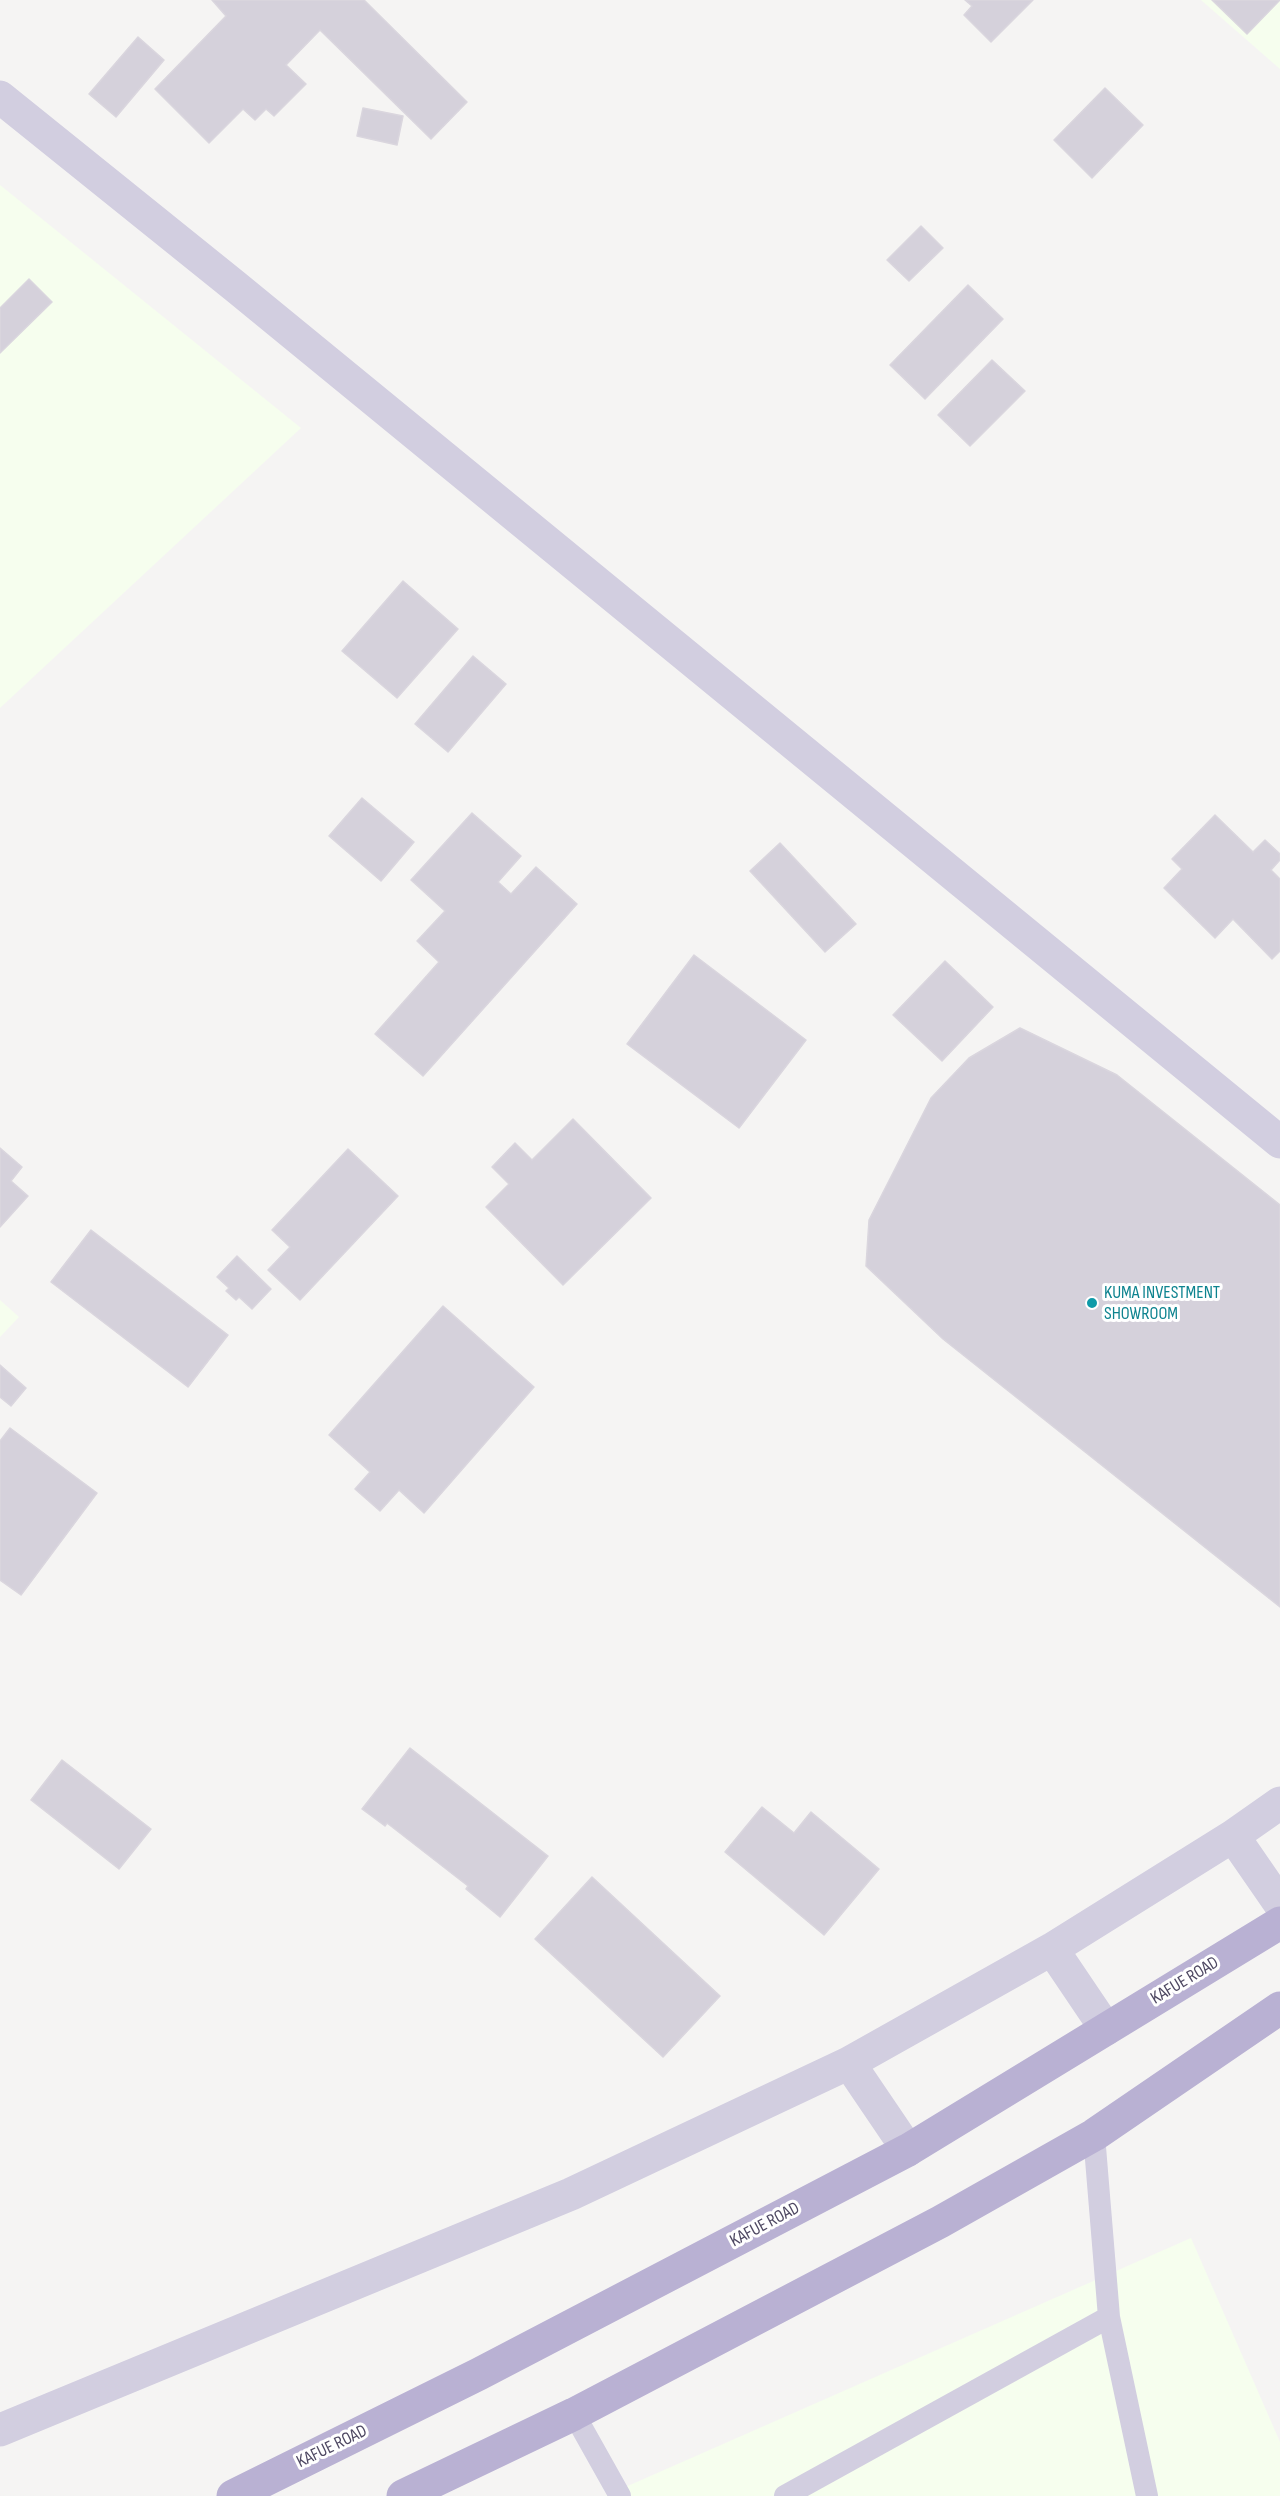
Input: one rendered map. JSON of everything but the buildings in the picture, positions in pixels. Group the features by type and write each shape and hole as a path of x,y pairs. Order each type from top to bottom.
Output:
{"main road":[{"name":"KAFUE ROAD","path":"233,2496 479,2374 908,2150 1280,1923"},
{"path":"403,2496 574,2414 940,2222 1094,2135 1280,2008"}],"street":[{"path":"0,97 246,294 1280,1142"},
{"path":"0,2430 571,2194 849,2062 1052,1949 1233,1836 1280,1803"},
{"path":"1233,1836 1280,1904"},
{"path":"1052,1949 1106,2029"},
{"path":"849,2062 908,2150"}],"lane":[{"path":"1094,2135 1110,2317 1147,2496"},
{"path":"785,2496 1110,2317"},
{"path":"574,2414 620,2496"}],"shaded area":[{"path":"1201,0 1280,0 1280,69"},
{"path":"0,185 301,428 0,708"},
{"path":"0,1300 19,1317 0,1337"},
{"path":"1191,2238 1280,2442 1280,2496 605,2496"}],"place":[{"name":"KUMA INVESTMENT SHOWROOM","path":"1092,1303"}]}
